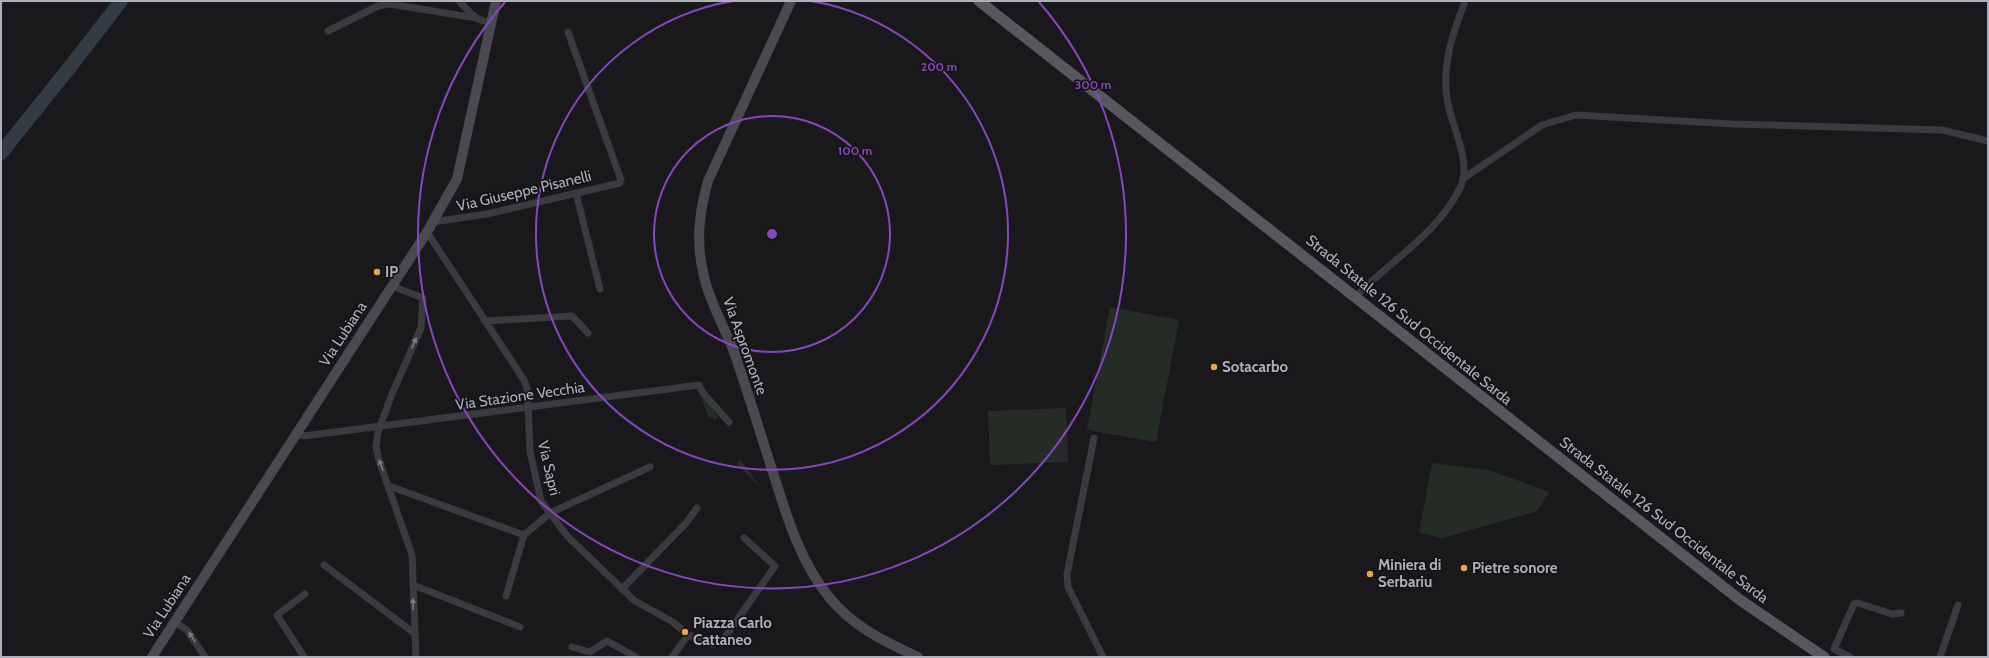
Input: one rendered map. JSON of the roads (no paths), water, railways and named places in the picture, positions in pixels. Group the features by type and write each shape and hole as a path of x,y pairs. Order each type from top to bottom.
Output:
{"main road":[{"name":"Strada Statale 126 Sud Occidentale Sarda","path":"979,1 1740,600 1824,657"}],"street":[{"path":"459,1 476,18"},
{"name":"Via Lubiana","path":"152,657 427,232 457,179 496,1"},
{"name":"Via Aspromonte","path":"791,1 708,181 701,208 698,240 702,269 734,353 791,527 804,556 828,596 854,622 867,631 918,657"},
{"path":"1355,297 1374,277 1420,240 1453,200 1464,178 1464,166 1461,149 1447,99 1446,77 1451,39 1465,1"},
{"path":"328,31 378,6 390,4 476,18 485,22 492,22"},
{"name":"Via Giuseppe Pisanelli","path":"433,222 487,214 620,183 621,180 568,32"},
{"path":"1464,178 1542,125 1576,115 1732,124 1942,130 1988,141"},
{"path":"576,193 600,288"},
{"name":"Via Sapri","path":"427,232 524,380 527,388 530,452 541,501 568,537 635,601 673,622 688,635"},
{"path":"392,286 424,298 421,328 392,394 381,426 376,447 379,460 412,555 416,657"},
{"path":"485,321 572,316 588,333"},
{"name":"Via Stazione Vecchia","path":"297,433 304,436 442,420 699,385 703,393 729,422"},
{"path":"1094,438 1067,574 1068,587 1103,657"},
{"path":"506,596 524,535 550,514 650,467"},
{"path":"389,486 524,535"},
{"path":"622,589 687,522 696,508"},
{"path":"672,657 688,635 712,644 723,640 775,566 744,538"},
{"path":"324,565 414,633"},
{"path":"413,585 520,627"},
{"path":"304,657 277,615 305,594"},
{"path":"1850,657 1834,649 1851,607 1854,604 1858,603 1892,614 1901,613"},
{"path":"1940,657 1958,605"},
{"path":"175,622 187,630 205,657"},
{"path":"572,647 590,652 607,641 636,657"}],"waterway":[{"path":"1,153 121,1"}],"place":[{"name":"IP","path":"377,272"},
{"name":"Sotacarbo","path":"1214,367"},
{"name":"Pietre sonore","path":"1464,568"},
{"name":"Miniera di Serbariu","path":"1370,574"},
{"name":"Piazza Carlo Cattaneo","path":"685,632"}]}
